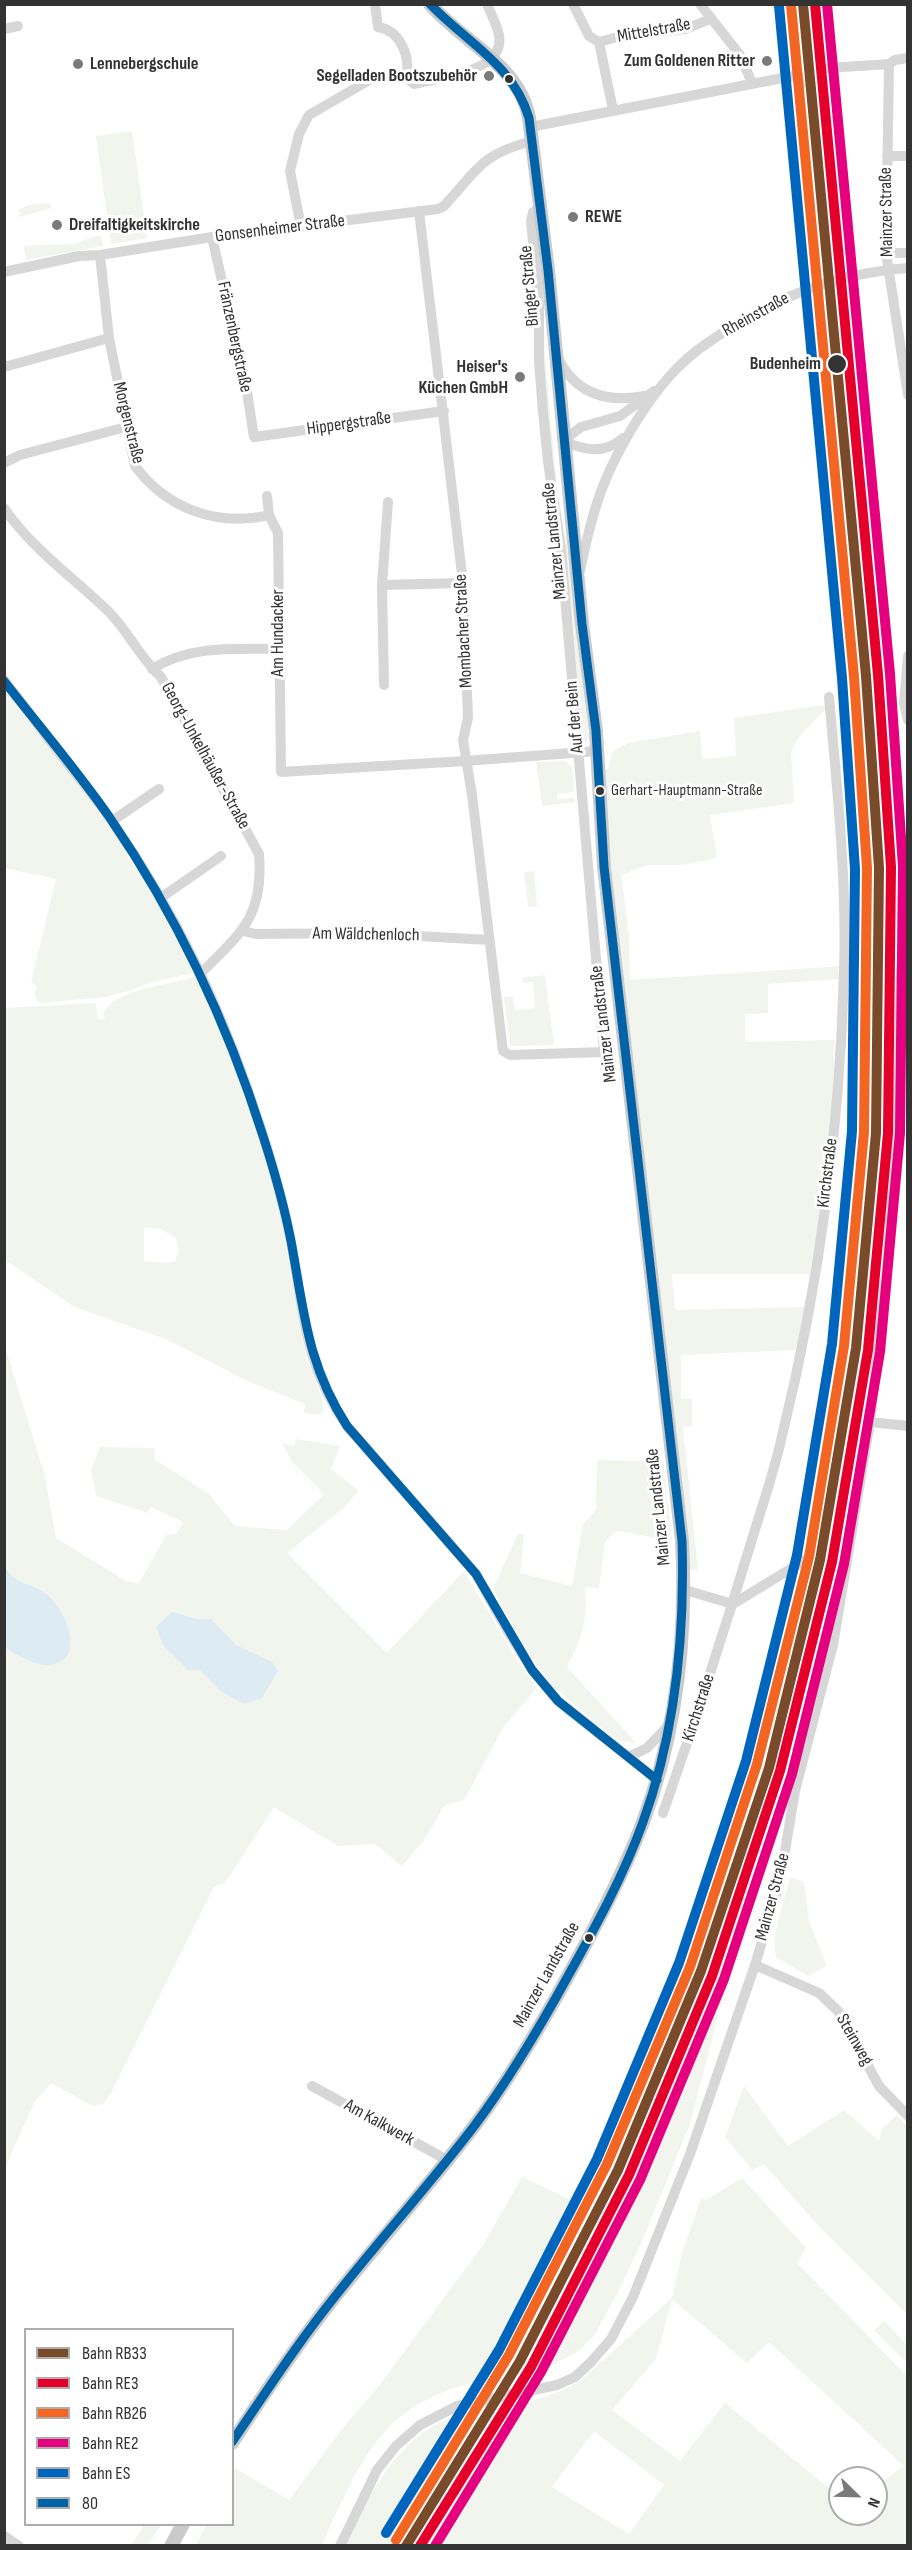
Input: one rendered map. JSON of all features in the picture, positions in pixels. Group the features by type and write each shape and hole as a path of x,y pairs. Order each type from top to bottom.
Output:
{"main road":[{"name":"Binger Straße","path":"430,4 450,25 493,58 508,77 514,103 531,134 563,441"},
{"name":"Mainzer Landstraße","path":"234,2440 334,2297 447,2160 507,2080 589,1938 629,1855 657,1780 671,1721 682,1641 685,1590 682,1541 604,867 598,751 563,441"},
{"path":"171,2546 182,2526"}],"street":[{"path":"375,4 378,27 386,28 398,38 408,60 406,77"},
{"path":"301,227 290,171 299,134 309,115 372,79 384,75 406,77 414,84 476,69 493,58 499,46 500,36 487,4"},
{"path":"573,4 589,36 598,42 614,110"},
{"path":"700,4 740,56 752,83"},
{"name":"Mittelstraße","path":"598,42 621,36 686,30 710,19"},
{"path":"4,29 18,26"},
{"path":"828,68 889,64 895,60 908,58"},
{"name":"Mainzer Straße","path":"889,64 886,253 908,395"},
{"name":"Gonsenheimer Straße","path":"4,272 79,256 444,206 475,169 492,154 531,134 614,110 752,83 798,75 800,86"},
{"path":"886,156 908,156"},
{"name":"Auf der Bein","path":"503,1051 510,1054 604,1052 561,550 548,462 539,361 539,304 531,221 533,212 540,209"},
{"name":"Mombacher Straße","path":"419,211 463,583 468,718 463,740 465,762 472,795 503,1051"},
{"name":"Fränzenbergstraße","path":"212,237 245,382 254,437"},
{"path":"886,253 908,253"},
{"name":"Morgenstraße","path":"99,255 109,338 135,466 146,482 190,512 224,519 269,515"},
{"name":"Rheinstraße","path":"563,441 581,427 620,416 657,388 706,344 762,308 815,286 853,275 908,268"},
{"path":"4,367 109,338"},
{"name":"Rheinstraße","path":"554,350 567,374 593,394 612,399 645,396"},
{"name":"Rheinstraße","path":"578,583 594,506 607,473 625,436 657,388"},
{"name":"Hippergstraße","path":"254,437 444,411"},
{"path":"4,463 42,448 126,427"},
{"name":"Rheinstraße","path":"563,441 582,448 597,450 612,446 625,436"},
{"name":"Am Hundacker","path":"267,496 269,515 278,533 281,772 465,762"},
{"path":"384,686 382,585 388,502"},
{"name":"Georg-Unkelhäußer-Straße","path":"4,508 17,526 50,561 110,613 160,677 185,717 259,854 260,872 257,895 243,932 202,972"},
{"path":"382,585 463,583"},
{"path":"152,669 167,659 192,652 221,649 278,649"},
{"path":"908,656 904,703 908,720"},
{"path":"4,680 112,821 162,897 202,972 230,1041 273,1166 291,1244 308,1341 314,1365 330,1403 347,1426 476,1574 532,1670 558,1701 657,1780"},
{"name":"Kirchstraße","path":"663,1813 733,1604 782,1437 800,1355 827,1193 836,1108 844,972 844,882 829,697"},
{"path":"465,762 598,751"},
{"path":"112,821 159,789"},
{"path":"162,897 222,856"},
{"name":"Am Wäldchenloch","path":"243,932 256,934 365,933 489,940"},
{"name":"Mainzer Straße","path":"339,2546 370,2482 396,2446 420,2425 439,2414 476,2401 557,2385 575,2377 591,2362 611,2339 633,2297 690,2154 755,1965 780,1881 795,1791 833,1645 870,1422 894,1192 901,971 908,932"},
{"path":"870,1422 908,1426"},
{"path":"685,1590 733,1604 805,1560"},
{"path":"628,1757 647,1748 663,1733 671,1721"},
{"name":"Steinweg","path":"755,1965 819,1994 838,2011 879,2086 908,2116"},
{"name":"Am Kalkwerk","path":"312,2086 447,2160"},
{"path":"4,2536 19,2546"}],"shaded area":[{"path":"132,131 147,238 111,244 96,136"},
{"path":"50,203 51,208 20,217 19,210 28,205"},
{"path":"534,220 543,295 545,358 557,488 567,544 589,738 585,744 583,744 550,451"},
{"path":"101,236 103,246 26,260 24,246 74,244"},
{"path":"4,686 128,850 125,852 136,869 142,870 196,969 193,973 149,983 105,997 42,1003 37,1001 34,994 37,987 31,982 56,879 5,868"},
{"path":"823,705 826,709 801,735 791,754 794,803 710,815 717,858 683,865 648,865 621,875 629,933 630,980 842,966 839,979 768,984 768,1013 745,1014 745,1042 834,1040 833,1111 824,1192 810,1274 672,1274 675,1310 806,1307 800,1338 795,1350 681,1355 681,1399 692,1399 692,1426 683,1427 698,1570 690,1570 609,846 605,770 608,769 612,752 628,743 700,731 702,759 736,756 734,718"},
{"path":"565,761 572,766 574,792 557,794 557,799 574,798 575,802 542,806 536,762"},
{"path":"534,871 537,906 528,907 524,872"},
{"path":"545,975 554,1045 510,1046 504,997 513,996 515,1010 535,1008 533,982 523,983 522,978"},
{"path":"199,978 253,1113 276,1192 305,1351 324,1406 324,1411 319,1415 304,1413 305,1404 247,1381 166,1339 74,1307 4,1259 5,1008 96,1003 98,1020 105,1018 103,1014 109,1005 119,998 144,989","holes":["144,1227 161,1229 176,1238 179,1250 175,1261 167,1263 144,1261"]},
{"path":"4,1343 45,1476 56,1538 126,1581 139,1583 166,1535 176,1534 183,1522 150,1507 148,1513 96,1496 91,1470 100,1447 155,1448 154,1459 209,1494 235,1526 287,1530 324,1494 292,1462 282,1443 294,1446 296,1439 340,1446 331,1469 359,1491 341,1510 287,1553 387,1653 464,1571 515,1657 537,1688 504,1726 464,1800 444,1806 425,1839 402,1866 375,1844 338,1846 274,1807 225,1883 214,1887 111,2093 103,2104 93,2106 51,2083 34,2103 5,2168"},
{"path":"597,1460 663,1462 672,1541 620,1531 614,1532 605,1542 599,1588 585,1587 586,1609 583,1628 567,1667 636,1743 612,1737 553,1686 526,1651 493,1589 518,1533 524,1535 520,1573 572,1586 583,1524 596,1510"},
{"path":"4,1567 14,1578 46,1594 60,1610 70,1632 71,1643 62,1661 51,1665 40,1664 21,1657 5,1647"},
{"path":"172,1612 197,1619 211,1619 236,1645 272,1662 278,1671 262,1698 244,1704 222,1692 200,1670 188,1670 163,1645 156,1627"},
{"path":"790,1877 804,1882 809,1921 827,1966 808,1976 776,1957 775,1937"},
{"path":"748,1880 760,1883 721,2004 690,2124 639,2248 594,2336 576,2353 551,2365 529,2366 562,2307 622,2188 676,2067"},
{"path":"744,2086 788,2146 844,2110 879,2141 882,2129 897,2115 907,2127 907,2314 814,2221 764,2164 752,2170 725,2137"},
{"path":"522,2177 590,2209 492,2379 455,2388 426,2400 402,2416 382,2435 365,2457 322,2545 196,2545 206,2526 234,2526 235,2468 289,2500 345,2425 378,2387 483,2245"},
{"path":"742,2178 806,2248 797,2263 907,2376 907,2545 420,2545 495,2425 526,2403 561,2391 580,2381 672,2298 682,2253 701,2198 706,2200","holes":["672,2299 747,2363 769,2342 904,2466 888,2477 888,2526 828,2526 828,2487 725,2403 680,2461 612,2410 656,2359","594,2431 664,2485 629,2534 552,2487"]},
{"path":"884,2321 907,2345 907,2363 874,2330"},
{"path":"475,2410 448,2468 395,2545 345,2546 380,2480 410,2444 428,2429 450,2418"},
{"path":"142,2526 160,2526 148,2545 131,2545"}],"rail line":[{"name":"RB33","path":"406,2546 520,2361 618,2170 701,1971 769,1768 820,1560 856,1348 876,1133 879,868 866,676 803,4"},
{"name":"RE3","path":"420,2546 531,2367 629,2175 712,1976 780,1771 832,1562 868,1350 888,1133 891,867 878,675 815,4"},
{"name":"RE2","path":"435,2546 541,2372 640,2180 724,1979 792,1774 844,1564 880,1352 900,1133 903,867 890,674 827,4"},
{"name":"RB26","path":"396,2540 509,2355 607,2164 690,1967 757,1764 809,1557 844,1346 864,1132 867,868 854,677 791,5"},
{"name":"ES","path":"386,2533 499,2350 597,2159 679,1963 746,1761 797,1555 832,1344 852,1131 855,869 842,678 779,6"}],"transit line":[{"name":"80","path":"234,2439 323,2312 475,2125 512,2071 557,1995 609,1900 643,1822 671,1718 680,1648 682,1541 604,867 596,731 582,624 548,270 529,118 522,99 500,68 430,4"},
{"name":"80","path":"4,681 110,818 157,893 198,971 233,1052 263,1136 285,1214 315,1359 323,1381 347,1426 476,1574 532,1670 558,1701 657,1780"}],"place":[{"name":"Zum Goldenen Ritter","path":"767,61"},
{"name":"Lennebergschule","path":"78,64"},
{"name":"Segelladen Bootszubehör","path":"489,76"},
{"name":"REWE","path":"573,217"},
{"name":"Dreifaltigkeitskirche","path":"57,225"},
{"name":"Budenheim","path":"837,364"},
{"name":"Heiser's Küchen GmbH","path":"520,377"},
{"name":"Gerhart-Hauptmann-Straße","path":"600,791"}]}
